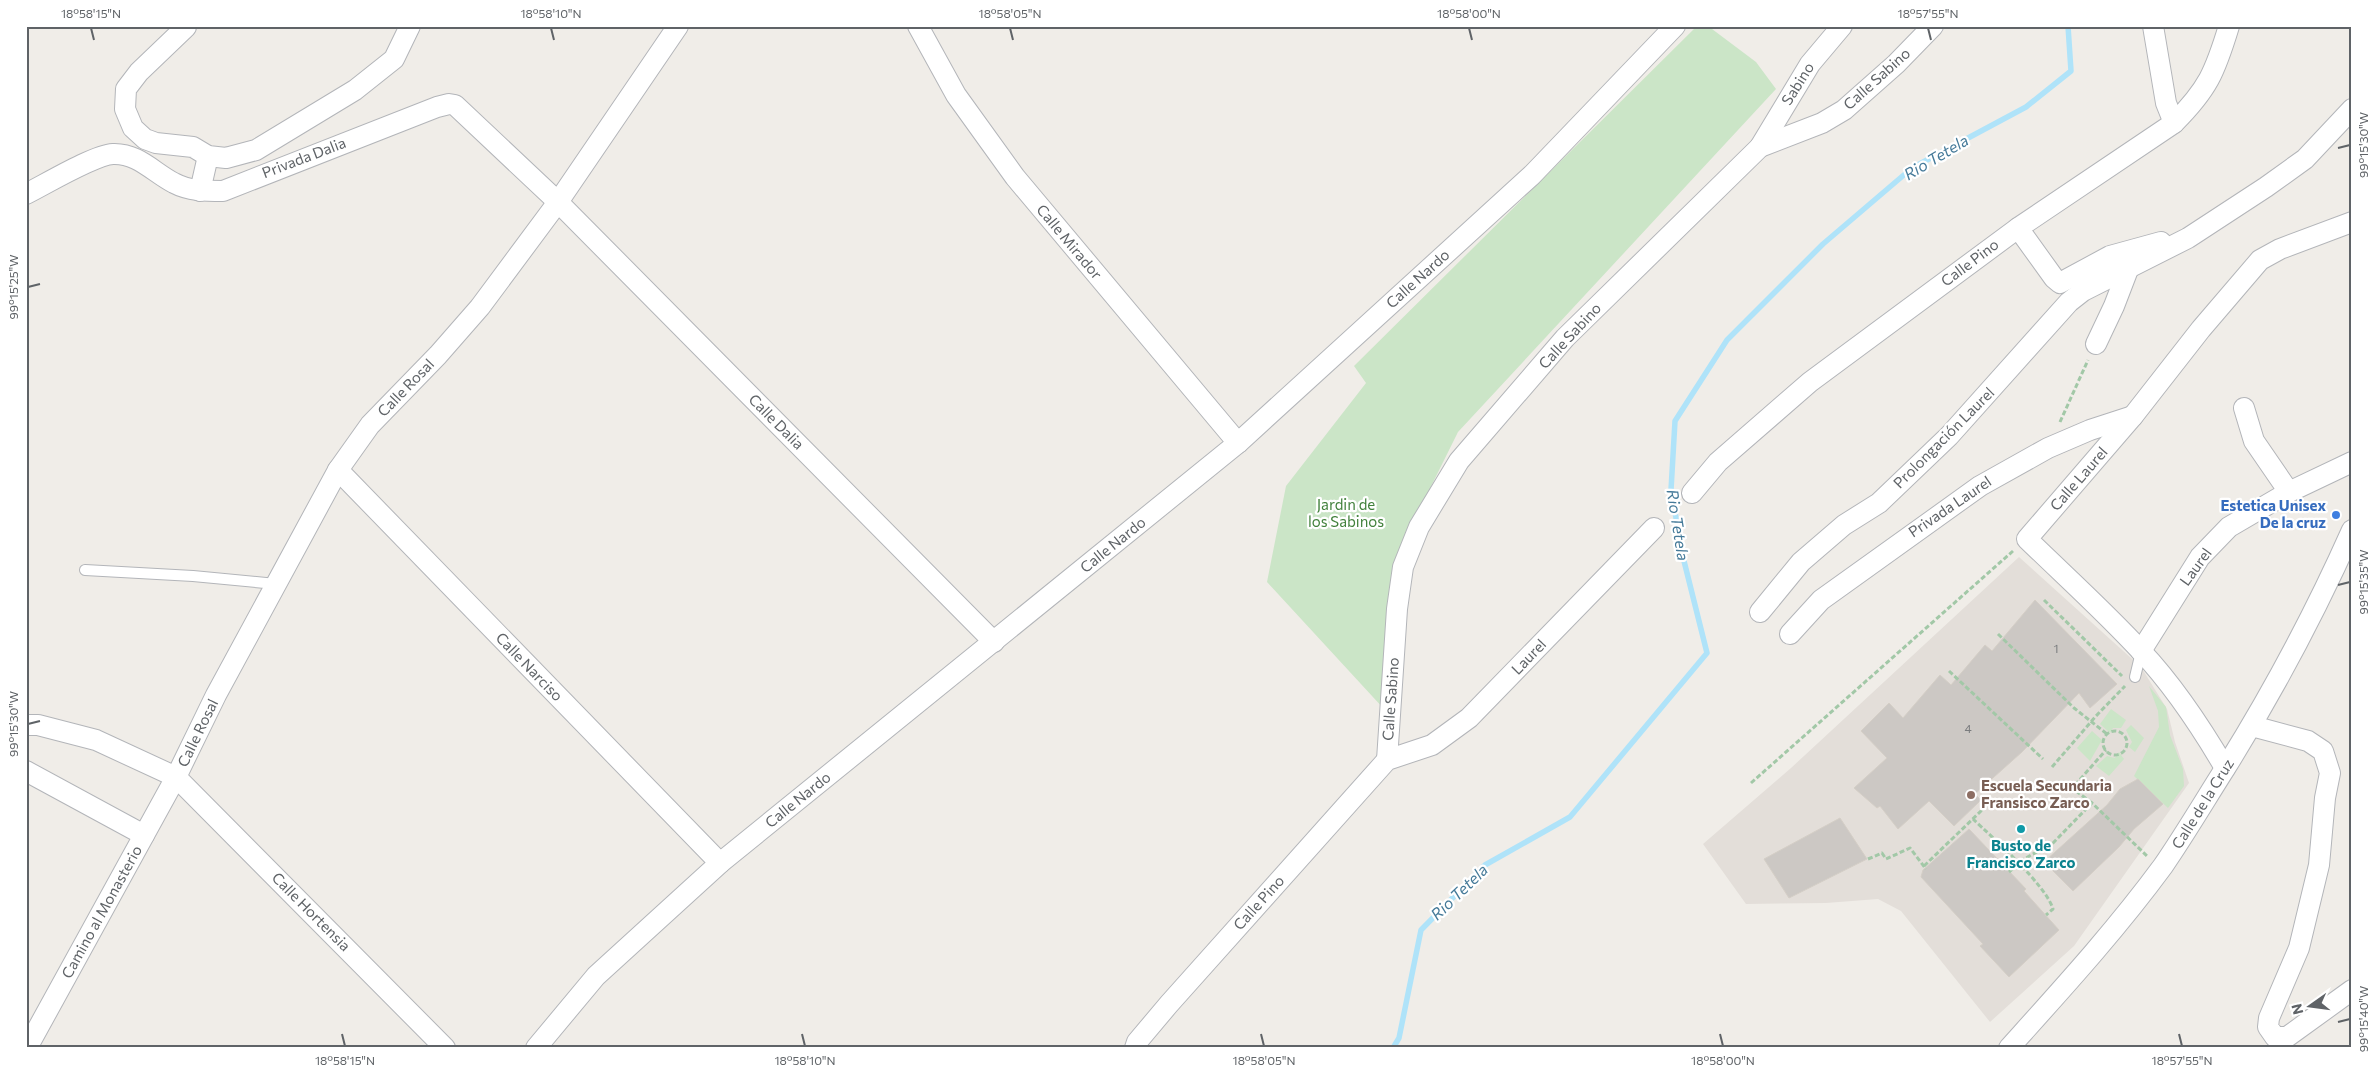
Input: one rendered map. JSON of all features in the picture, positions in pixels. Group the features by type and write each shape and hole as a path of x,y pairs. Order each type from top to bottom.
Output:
{"street":[{"path":"186,27 139,72 126,89 125,109 133,128 145,139 156,143 193,147 208,156 226,158 256,150 336,103 394,59 410,26"},
{"name":"Calle Rosal","path":"176,777 216,695 338,470 370,425 438,355 480,307 558,202 678,26"},
{"name":"Calle Mirador","path":"918,26 956,95 1015,177 1238,443"},
{"name":"Calle Nardo","path":"536,1048 596,976 720,863 1238,443 1532,175 1675,26"},
{"name":"Sabino","path":"1760,147 1810,64 1842,26"},
{"name":"Calle Sabino","path":"1387,760 1397,609 1403,567 1419,527 1459,461 1565,338 1760,147 1822,123 1844,110 1896,64 1933,26"},
{"path":"2153,26 2166,103 2174,123"},
{"name":"Calle Pino","path":"1692,493 1718,462 1810,382 2018,228 2174,123 2194,103 2209,84 2229,26"},
{"name":"Privada Dalia","path":"26,194 98,157 113,154 127,156 145,163 175,183 200,191 223,191 449,104 461,110 558,202"},
{"path":"2096,344 2114,306 2129,267 2188,238 2266,187 2305,159 2352,109"},
{"path":"200,191 208,156"},
{"name":"Calle Dalia","path":"558,202 994,642"},
{"name":"Calle Laurel","path":"2027,539 2133,416 2201,329 2260,260 2280,248 2352,222"},
{"path":"2018,228 2054,278 2060,282 2110,256 2150,244 2188,238"},
{"name":"Prolongación Laurel","path":"1760,612 1807,556 1844,525 1879,503 1949,436 2069,302 2083,291 2129,267"},
{"path":"2244,408 2254,441 2289,492"},
{"name":"Privada Laurel","path":"1790,634 1822,600 1910,534 1980,486 2048,448 2090,430 2133,416"},
{"name":"Laurel","path":"2141,651 2200,557 2229,527 2289,492 2352,462"},
{"name":"Calle Narciso","path":"338,470 720,863"},
{"name":"Laurel","path":"1387,760 1432,745 1470,718 1654,528"},
{"name":"Calle de la Cruz","path":"2009,1048 2095,952 2162,867 2196,816 2252,726 2318,606 2352,530"},
{"path":"2027,539 2141,651 2171,686 2194,718 2225,768"},
{"path":"26,725 38,725 62,730 96,740 176,777"},
{"path":"2252,726 2308,741 2323,751 2330,773 2325,798 2319,865 2299,948 2269,1018 2268,1027 2275,1037 2287,1037 2352,990"},
{"name":"Calle Pino","path":"1135,1048 1137,1042 1169,1004 1387,760"},
{"path":"26,771 144,835"},
{"name":"Camino al Monasterio","path":"27,1048 176,777"},
{"name":"Calle Hortensia","path":"176,777 445,1048"}],"lane":[{"path":"85,570 194,576 276,584"},
{"path":"2135,676 2141,651"}],"path":[{"path":"2048,448 2096,344"},
{"path":"1751,783 2027,539"},
{"path":"2044,600 2128,682 2052,767"},
{"path":"1998,634 2106,734"},
{"path":"1950,671 2043,760"},
{"path":"2114,731 2121,732 2128,742 2120,754 2112,754 2106,750 2103,742 2106,734 2114,731"},
{"path":"2075,785 2106,750"},
{"path":"2076,791 2131,839 2144,854 2162,867"},
{"path":"1868,859 1882,853 1886,859 1910,848 1925,867 1981,811 1982,802"},
{"path":"2010,872 2019,863 2053,843 2092,804"},
{"path":"1973,819 2019,863 2053,907 2046,915"}],"shaded area":[{"name":"Escuela Secundaria Fransisco Zarco","path":"2019,557 2141,667 2167,709 2175,742 2189,783 2074,946 1990,1022 1901,911 1878,899 1826,903 1746,904 1703,844 1791,768"}],"green space":[{"name":"Jardin de los Sabinos","path":"1697,26 1708,26 1756,62 1776,89 1458,432 1398,553 1384,709 1267,582 1286,486 1366,383 1354,366"},
{"path":"2149,686 2166,707 2170,735 2183,769 2184,786 2168,808 2134,776 2159,727 2158,711"},
{"path":"2111,709 2126,720 2121,728 2113,728 2110,733 2100,724"},
{"path":"2131,725 2144,738 2135,752 2129,747 2132,742 2126,730"},
{"path":"2092,731 2102,740 2090,761 2077,748"},
{"path":"2119,752 2124,759 2109,776 2096,766 2107,756 2115,758"}],"building":[{"path":"2035,600 2117,684 2090,708 2079,693 2022,752 1975,794 1981,800 1954,826 1929,801 1898,829 1880,806 1877,808 1854,788 1887,758 1861,731 1889,703 1903,718 1940,675 1951,685 1985,645 1992,651"},
{"path":"2138,779 2163,804 2134,829 2119,847 2073,891 2044,862 2107,805 2120,789"},
{"path":"1840,818 1867,859 1789,898 1764,859"},
{"path":"1969,829 2026,889 2024,891 2059,930 2009,977 1980,946 1983,944 1921,877 1923,870"}],"waterway":[{"name":"Rio Tetela","path":"1393,1048 1399,1038 1421,930 1485,865 1570,817 1707,653 1683,557 1671,490 1675,421 1727,340 1823,244 1912,168 2026,107 2071,71 2068,26"}],"place":[{"name":"Estetica Unisex De la cruz","path":"2336,515"},
{"name":"Escuela Secundaria Fransisco Zarco","path":"1971,795"},
{"name":"Busto de Francisco Zarco","path":"2021,829"}]}
